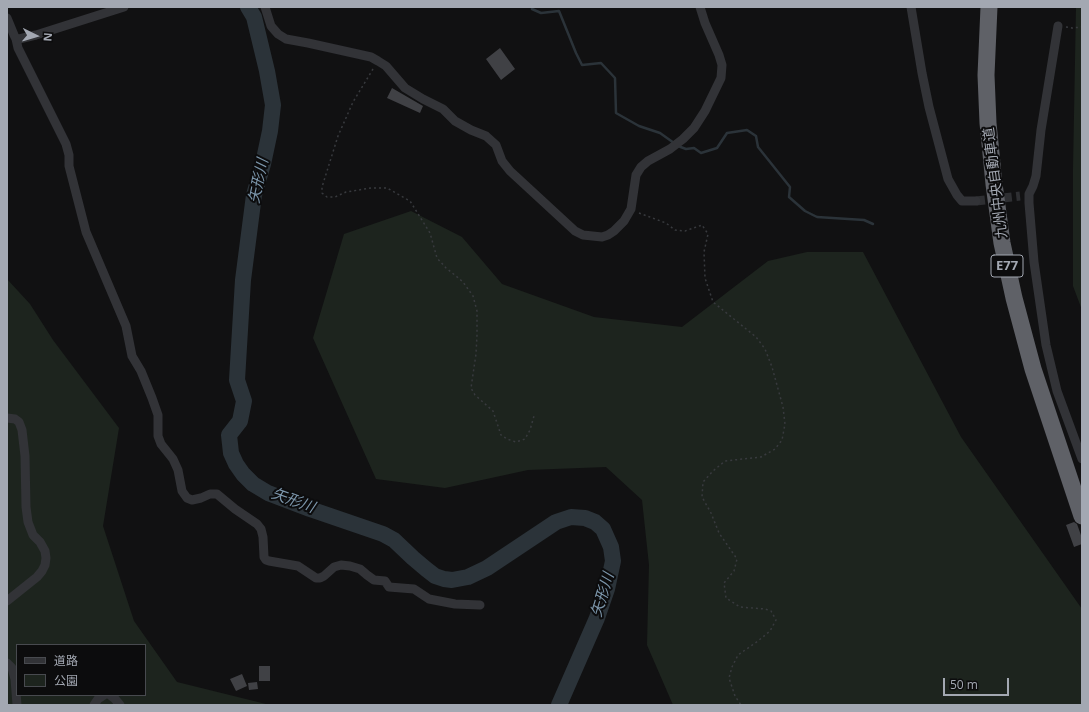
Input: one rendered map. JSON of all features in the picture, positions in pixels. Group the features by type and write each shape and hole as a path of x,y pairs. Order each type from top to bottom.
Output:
{"highway":[{"name":"九州中央自動車道","path":"989,7 986,75 988,123 1002,243 1014,298 1033,369 1082,516"},
{"name":"九州中央自動車道","path":"996,7 994,57 996,122 1005,208 1012,252 1035,347 1082,493"}],"street":[{"path":"16,39 20,40 124,7"},
{"path":"265,7 271,26 278,34 286,39 371,57 386,66 405,88 443,109 455,121 486,136 496,145 502,161 510,171 575,231 583,235 595,237 608,235 619,227 624,221 631,209 636,175 641,167 648,161 670,149 694,128 705,111 721,78 722,65 700,7"},
{"path":"911,7 929,107 948,179 956,195 962,201 976,201"},
{"path":"7,18 16,39 18,48 66,144 69,155 69,166 86,232 126,326 132,356 141,371 152,398 158,415 158,436 161,444 173,459 178,470 182,491 187,498 192,500 202,498 210,494 217,494 257,524 261,529 263,537 264,557 268,561 298,566 316,578 324,576 334,567 341,565 350,566 360,569 374,580 386,581 389,587 414,589 429,598 455,604 480,605"},
{"path":"1058,26 1041,130 1036,176 1033,186 1024,195 1046,345 1057,391 1082,459"},
{"path":"7,418 15,419 19,422 22,430 25,456 26,507 28,522 34,535 46,552 46,558 42,571 37,577 7,601"},
{"path":"7,663 12,668 16,692"},
{"path":"94,705 98,699 102,696"},
{"path":"111,696 120,705"}],"path":[{"path":"1058,26 1072,28 1082,27"},
{"path":"378,61 353,102 338,136 322,187 322,194 328,197 335,197 346,192 370,188 388,188 410,201 430,233 437,258 446,268 463,282 472,296 477,311 476,354 471,388 475,395 493,411 501,435 507,439 516,442 525,439 530,430 534,416"},
{"path":"631,209 640,214 666,223 675,230 684,231 702,225 708,234 704,252 705,278 713,302 756,337 765,348 783,407 785,424 782,440 775,449 761,457 724,461 703,482 702,497 711,513 719,533 737,558 734,571 724,583 726,598 740,607 771,611 776,620 770,631 738,655 732,667 729,678 735,696 741,705"}],"green space":[{"path":"1076,7 1082,7 1082,310 1073,286 1073,169"},
{"path":"411,211 462,237 502,284 594,317 682,327 768,261 807,252 863,252 961,437 1082,609 1082,705 673,705 647,645 649,565 642,500 606,467 528,470 445,488 376,479 313,338 344,234"},
{"path":"7,279 30,304 53,340 119,428 103,526 134,621 177,682 270,705 7,705"}],"building":[{"path":"500,48 515,69 501,80 486,59"},
{"path":"392,88 423,106 420,113 387,98"},
{"path":"1074,522 1077,524 1082,538 1082,544 1074,547 1066,525"},
{"path":"259,666 270,666 270,681 259,681"},
{"path":"242,674 247,686 236,691 230,679"},
{"path":"257,682 258,689 249,690 248,683"}],"waterway":[{"name":"矢形川","path":"248,7 254,17 267,71 273,105 270,131 263,164 254,195 243,280 237,380 244,401 240,421 229,435 231,453 243,474 253,484 268,493 383,534 394,540 435,576 444,579 452,580 468,577 487,568 556,522 571,517 585,518 595,522 603,529 611,547 613,561 607,589 597,618 559,705"},
{"path":"532,7 532,9 541,13 559,11 582,65 601,63 615,78 616,113 639,126 660,133 674,143"},
{"path":"678,146 686,149 694,148 701,153 717,148 727,133 747,130 756,136 758,147 790,187 789,197 805,211 817,217 864,220 873,224"}],"tunnel":[{"path":"976,201 1020,196"}]}
